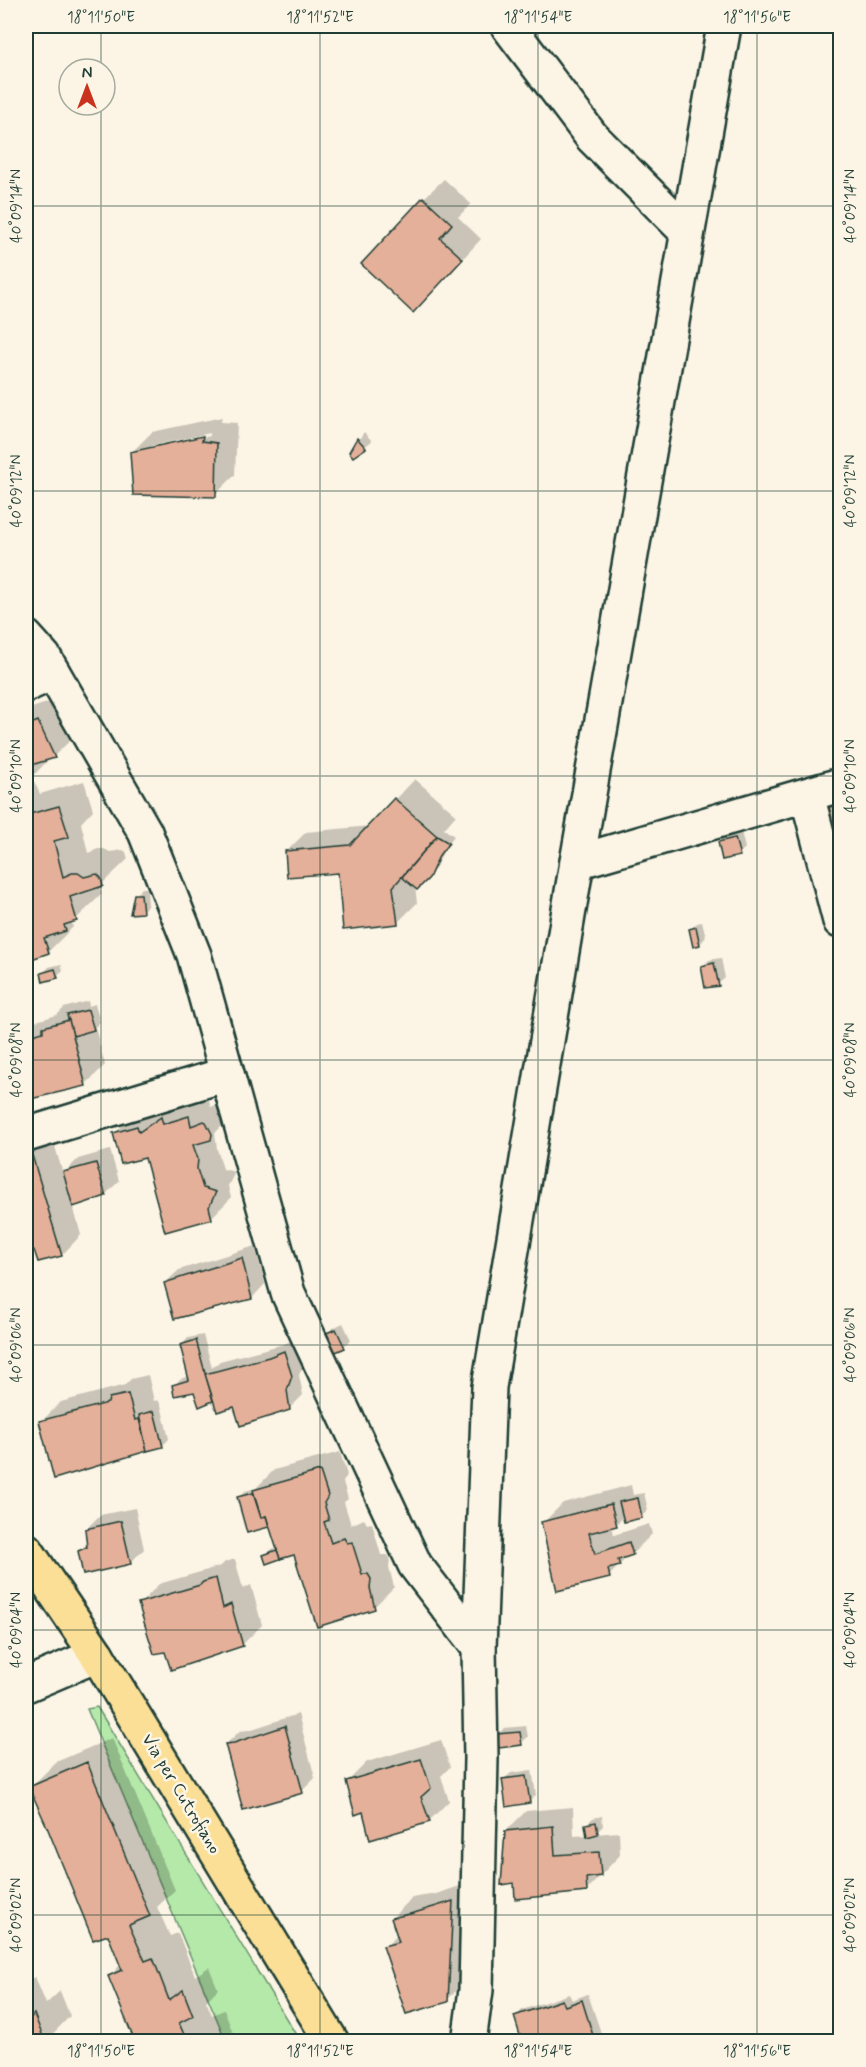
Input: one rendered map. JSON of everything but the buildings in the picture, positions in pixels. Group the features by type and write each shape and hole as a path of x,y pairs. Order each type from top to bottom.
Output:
{"main road":[{"name":"Via per Cutrofiano","path":"26,1550 96,1655 332,2042"}],"street":[{"path":"508,26 592,137 687,232"},
{"path":"469,2042 476,1990 481,1758 479,1648 489,1387 577,862 724,26"},
{"path":"26,637 44,657 39,679 144,832 194,955 288,1293 415,1565 479,1648"},
{"path":"577,862 840,785"},
{"path":"807,795 840,921"},
{"path":"26,1135 227,1074"},
{"path":"26,1685 96,1655"}],"green space":[{"path":"97,1707 298,2038 291,2042 226,2041 87,1709"}]}
